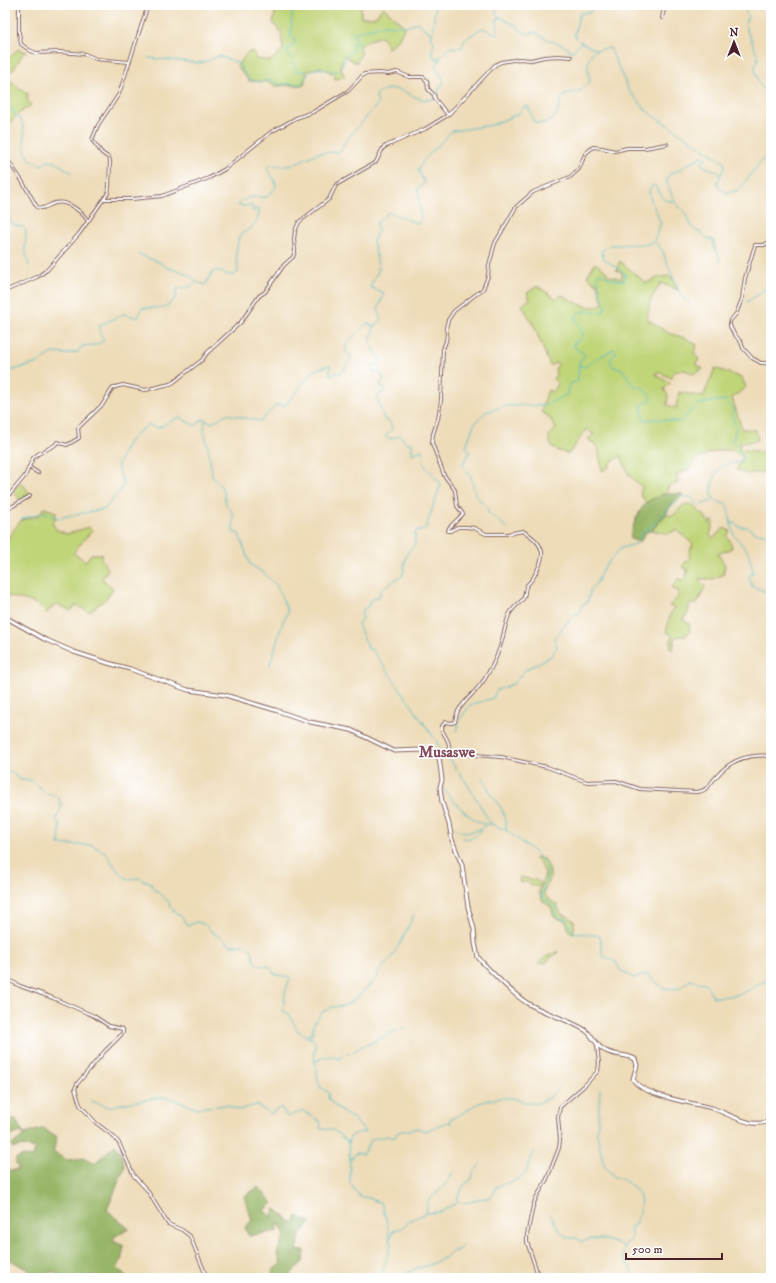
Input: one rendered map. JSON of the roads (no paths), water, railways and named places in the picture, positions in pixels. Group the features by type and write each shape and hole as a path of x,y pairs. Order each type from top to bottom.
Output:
{"main road":[{"path":"5,617 44,639 74,652 133,670 188,690 226,695 310,722 351,730 394,751 421,750 438,756 441,760 441,799 449,824 452,840 462,865 468,907 473,924 475,943 480,959 503,983 525,1002 591,1034 597,1045 606,1052 635,1059 637,1065 633,1080 638,1085 653,1093 711,1108 750,1123 771,1122"}],"street":[{"path":"19,5 19,33 21,44 29,50 36,52 85,54 96,59 128,62"},
{"path":"5,291 44,273 88,221 104,198 110,186 109,158 92,140 98,125 119,94 128,62 148,5"},
{"path":"662,18 665,5"},
{"path":"5,496 10,494 25,476 33,458 38,454 54,446 56,442 67,444 79,438 78,428 102,404 115,386 123,385 150,390 174,382 202,360 207,353 241,322 258,300 259,296 265,292 284,265 293,256 295,251 294,237 299,222 329,199 337,184 376,162 383,148 425,129 448,115 494,66 501,62 520,59 531,60 544,57 571,57"},
{"path":"123,62 130,58"},
{"path":"104,198 132,199 162,196 213,176 243,156 256,143 271,132 327,104 348,90 365,74 388,74 397,72 409,77 423,78 427,81 428,89 448,115"},
{"path":"448,756 447,753 449,744 441,729 442,725 446,722 451,724 455,722 461,707 487,675 503,638 509,614 524,598 526,587 532,579 542,558 542,549 540,545 523,531 508,534 484,534 474,528 467,527 458,527 448,531 449,528 463,514 457,506 455,490 444,475 432,443 441,400 444,362 443,352 447,337 446,328 448,320 454,312 482,290 488,276 489,265 497,239 514,210 532,192 570,177 579,169 585,154 592,148 599,147 615,151 627,148 645,148 667,144"},
{"path":"5,156 37,207 42,209 56,203 66,204 76,209 88,221"},
{"path":"771,240 764,245 755,245 745,278 742,299 736,314 730,321 730,326 734,334 741,342 743,348 752,358 761,363 771,364"},
{"path":"29,467 38,473"},
{"path":"5,508 13,506 30,496"},
{"path":"438,756 464,754 509,758 547,767 580,781 616,781 640,788 699,792 704,791 718,774 734,761 753,756 771,756"},
{"path":"5,978 22,987 53,998 94,1016 109,1026 123,1029 121,1035 104,1052 77,1084 75,1090 78,1100 82,1108 91,1118 112,1135 119,1143 134,1176 147,1190 168,1224 182,1230 190,1236 207,1278"},
{"path":"539,1278 527,1235 533,1206 547,1179 559,1148 560,1140 558,1117 560,1107 584,1086 598,1071 599,1063 597,1045"}],"waterway":[{"path":"292,5 291,37 295,40 294,45 288,49 288,54 292,59 296,71 306,72"},
{"path":"432,36 435,9 433,5"},
{"path":"494,5 497,15 518,27 522,32 528,34 535,32 546,39 562,44 572,52 581,42 596,50 610,48 629,91 648,112 724,162 725,166 717,183 720,189 727,193 739,190 761,161 771,155"},
{"path":"581,42 574,35 580,13 590,12 599,5"},
{"path":"742,5 748,16 745,23 746,29 758,58 755,67 757,78 763,89 769,94 771,93"},
{"path":"148,58 201,63 219,56 238,63 249,80 261,82 270,80 277,84 302,84 312,70 324,69 337,72 347,56 353,50 352,43 358,43 358,39 353,36 353,33 383,25 408,26 418,22 423,28 429,31 434,43 432,51 434,58 439,58 451,47 462,48 464,40 482,28 497,34 497,19 501,17"},
{"path":"22,519 44,512 57,518 105,509 124,485 117,466 126,447 137,433 149,425 158,428 179,417 195,426 203,419 212,423 226,414 261,421 276,405 285,406 314,370 330,365 330,375 342,372 352,357 345,351 348,342 367,323 374,327 382,320 378,309 384,293 370,287 379,269 373,241 378,231 376,223 389,212 418,224 421,219 418,189 425,183 418,170 423,161 452,131 492,125 518,114 524,107 528,106 534,122 546,123 552,120 557,114 562,98 567,94 580,91 590,82 588,61 592,53 596,50"},
{"path":"5,385 7,383 5,375 10,371 38,363 52,353 67,354 78,352 82,346 95,345 104,341 100,333 100,325 124,314 138,318 142,308 164,308 175,299 177,289 189,287 197,282 205,285 211,274 216,270 232,276 238,272 236,253 239,236 254,225 259,213 259,208 253,211 252,205 238,205 247,199 267,197 276,187 275,181 267,168 270,165 289,166 318,153 339,152 348,138 378,104 376,97 378,92 392,89 400,90 420,99 426,100 438,97 438,91 444,80 435,67 439,62 439,58"},
{"path":"5,106 12,109 15,115 20,118 24,129 26,154 29,158 41,165 48,161 55,162 72,173"},
{"path":"719,262 720,258 714,247 714,241 705,237 692,227 685,213 674,201 666,180 673,172 679,171 686,165 702,156 706,159 701,165 717,171 720,175"},
{"path":"674,201 663,199 655,185 649,190 650,198 661,223 654,241 662,250 679,292 689,303"},
{"path":"5,203 6,211 13,225 23,227 26,230 25,250 29,266"},
{"path":"507,528 488,513 487,506 476,496 470,474 466,471 463,464 470,452 466,446 474,424 486,412 505,406 547,405 567,394 569,384 578,381 579,362 584,358 584,354 574,347 574,343 582,338 583,332 575,318 583,312 603,312 606,306 600,293 597,275 601,273 610,279 624,281 626,274 604,259 601,251 609,245 648,244 654,241"},
{"path":"138,254 159,262 167,268 180,271 190,276 197,282"},
{"path":"747,302 771,285"},
{"path":"374,327 370,342 380,360 378,365 373,365 373,372 381,373 384,378 380,384 386,391 378,396 378,402 384,419 390,422 392,429 385,436 391,439 400,435 406,443 412,443 412,454 422,450 424,465 441,484 425,530 417,531 415,534 415,545 407,554 403,575 380,590 380,596 370,600 368,607 362,610 362,619 358,624 368,649 372,649 437,742 443,755"},
{"path":"579,365 584,367 614,349 616,353 610,359 613,367 621,368 632,385 643,388 652,398 641,406 644,420 657,419 681,422 698,404 725,400 733,408 732,416 736,427 733,441 742,456 742,462 727,464 720,469 714,477 712,486 713,496 714,500 727,505 734,535 749,553 753,572 749,577 752,586 771,594"},
{"path":"205,420 204,429 212,475 223,489 226,504 233,513 233,532 239,534 250,564 264,573 277,586 288,612 283,621 270,665"},
{"path":"457,731 459,721 470,705 493,698 497,690 513,684 525,670 550,657 557,647 554,638 572,616 580,612 582,604 587,603 591,589 597,582 604,567 621,548 636,544 642,533 651,527 681,496 691,497 698,506 714,500"},
{"path":"731,523 734,523 740,527 747,527 754,532 768,535 771,538"},
{"path":"447,756 466,782 491,824 506,830 539,856 548,872 541,896 554,906 556,917 567,919 572,932 600,936 603,956 616,962 620,970 634,978 647,974 663,988 678,989 690,980 706,984 713,997 729,996 745,992 760,983 771,981"},
{"path":"5,771 10,771 20,780 31,780 45,792 58,797 62,806 56,819 60,826 59,845 92,845 106,853 119,873 128,879 140,878 151,883 152,887 169,902 170,907 181,916 187,925 197,922 204,924 212,932 231,945 246,945 252,950 256,963 269,966 275,974 290,978 285,993 283,1011 289,1014 298,1031 314,1040 314,1059 320,1087 329,1093 329,1100 342,1112 354,1119 365,1132 357,1133 351,1136 348,1142 350,1183 360,1197 365,1197 381,1203 387,1222 391,1245 382,1272 376,1278"},
{"path":"483,777 491,795 501,808 506,820 506,830"},
{"path":"443,788 458,806 472,818 478,822 491,824"},
{"path":"455,828 470,832 485,826"},
{"path":"463,838 469,839 474,837 481,830"},
{"path":"311,1038 309,1034 313,1033 313,1025 322,1012 331,1007 351,1003 351,1001 357,998 376,980 378,973 391,958 403,938 414,914"},
{"path":"316,1061 319,1061 319,1058 325,1056 336,1056 337,1059 341,1058 341,1056 353,1052 362,1046 405,1028"},
{"path":"351,1159 356,1153 363,1154 372,1139 388,1136 394,1138 398,1132 418,1128 425,1131 447,1122 451,1123 450,1119 484,1101 492,1099 510,1098 530,1103 544,1101 559,1088"},
{"path":"600,1089 597,1134 604,1165 614,1177 624,1180 634,1188 640,1197 639,1214 634,1226 630,1227 632,1238 624,1246 623,1259 631,1268 634,1278"},
{"path":"91,1101 109,1107 165,1097 195,1108 228,1105 238,1110 257,1105 270,1114 281,1107 287,1117 303,1111 320,1121 321,1129 333,1130 348,1142"},
{"path":"390,1238 393,1231 404,1227 409,1221 426,1213 441,1212 458,1202 464,1203 492,1197 496,1187 518,1179 526,1173 534,1151"},
{"path":"459,1202 457,1199 464,1185 472,1179 473,1173 481,1164"},
{"path":"426,1213 428,1201 446,1184 453,1172"},
{"path":"550,1214 557,1227 567,1237 577,1238 582,1242 597,1239 624,1246"},
{"path":"399,1278 416,1268 427,1266 446,1257 451,1252 458,1250 463,1245"},
{"path":"187,1278 188,1272"},
{"path":"279,1277 284,1278"}],"district":[{"name":"Musaswe","path":"447,752"}]}
